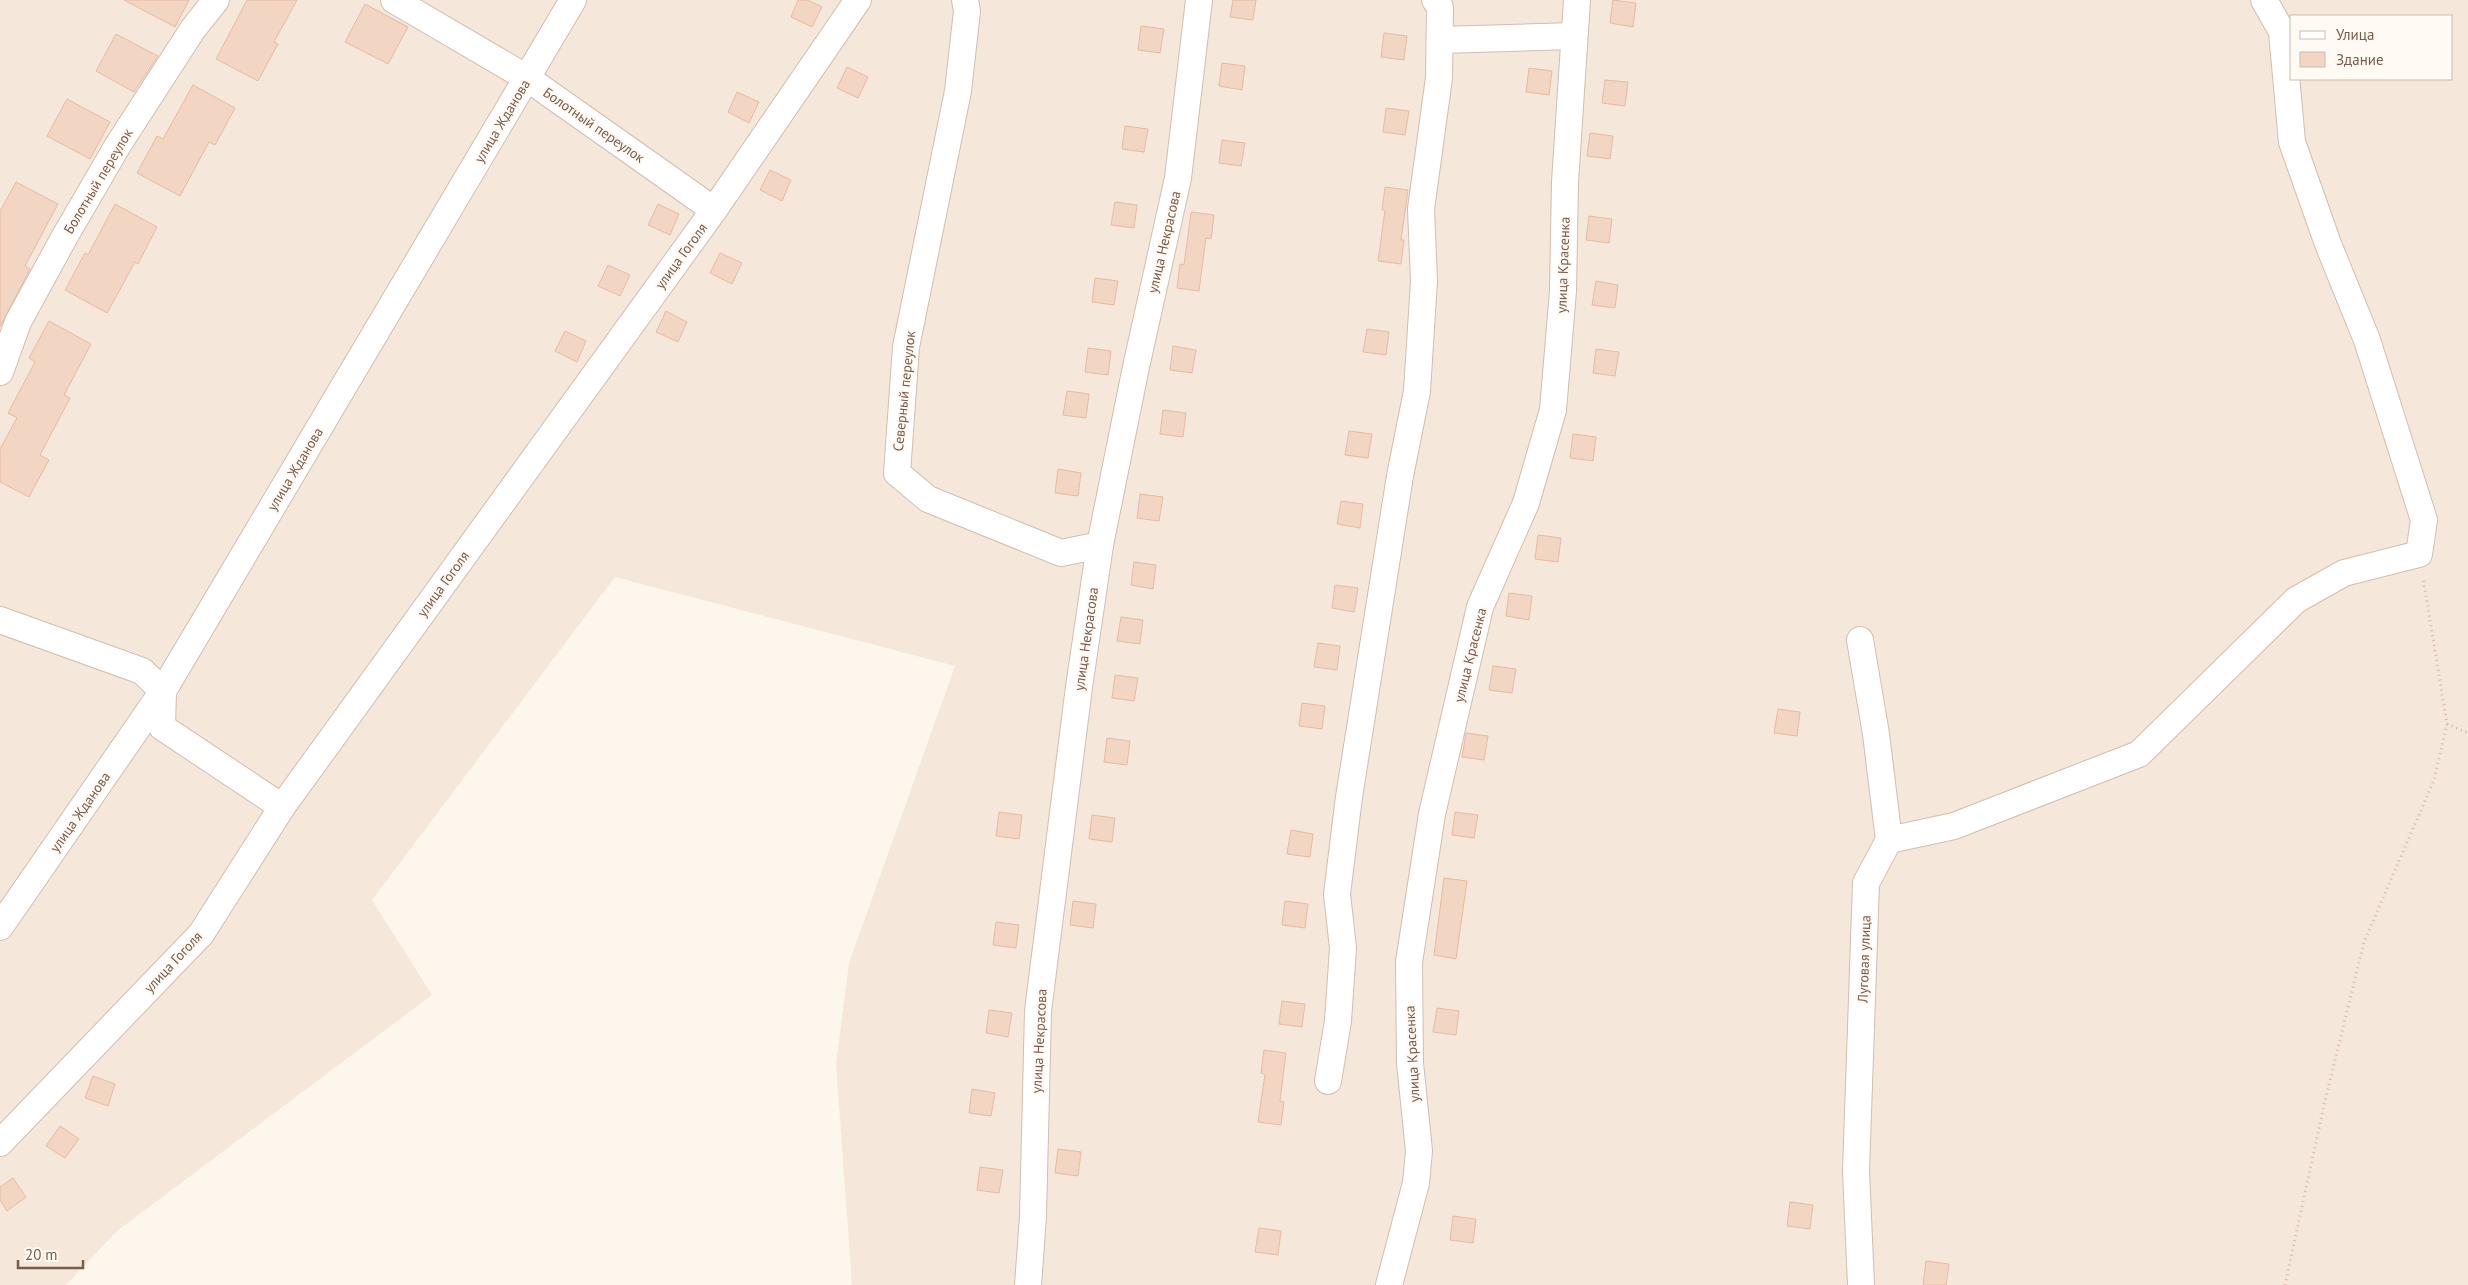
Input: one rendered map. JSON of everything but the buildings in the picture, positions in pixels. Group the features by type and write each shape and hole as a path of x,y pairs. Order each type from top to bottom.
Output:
{"street":[{"name":"Болотный переулок","path":"0,372 18,322 65,236 118,145 187,37 216,0"},
{"name":"Болотный переулок","path":"394,0 527,78 714,210"},
{"name":"улица Жданова","path":"0,928 163,691 573,0"},
{"name":"улица Гоголя","path":"0,1144 200,934 282,807 714,210 858,0"},
{"name":"Северный переулок","path":"965,0 967,10 958,91 906,347 897,473 928,499 1061,553 1100,545"},
{"name":"улица Некрасова","path":"1028,1285 1034,1216 1038,1011 1079,687 1100,545 1136,367 1178,178 1199,0"},
{"path":"1328,1081 1338,1021 1343,948 1338,894 1349,797 1400,476 1417,391 1424,281 1421,210 1438,78 1440,40 1440,8 1435,0"},
{"name":"улица Красенка","path":"1389,1285 1416,1183 1419,1150 1410,1063 1409,962 1432,814 1480,608 1526,503 1553,410 1563,291 1565,182 1577,0"},
{"path":"1860,640 1876,734 1889,840 1954,826 2139,754 2296,600 2344,573 2420,554 2424,520 2367,340 2328,244 2292,142 2282,32 2264,0"},
{"path":"1440,40 1574,36"},
{"path":"0,620 142,672 163,691 162,727 282,807"},
{"name":"Луговая улица","path":"1862,1285 1856,1171 1866,883 1889,840"}],"path":[{"path":"2285,1285 2324,1105 2364,942 2434,780 2447,724 2420,554"},
{"path":"2447,724 2468,733"}],"shaded area":[{"path":"0,0 2468,0 2468,1285 852,1285 836,1064 849,963 955,666 615,577 372,900 432,995 117,1231 66,1285 0,1285"}]}
